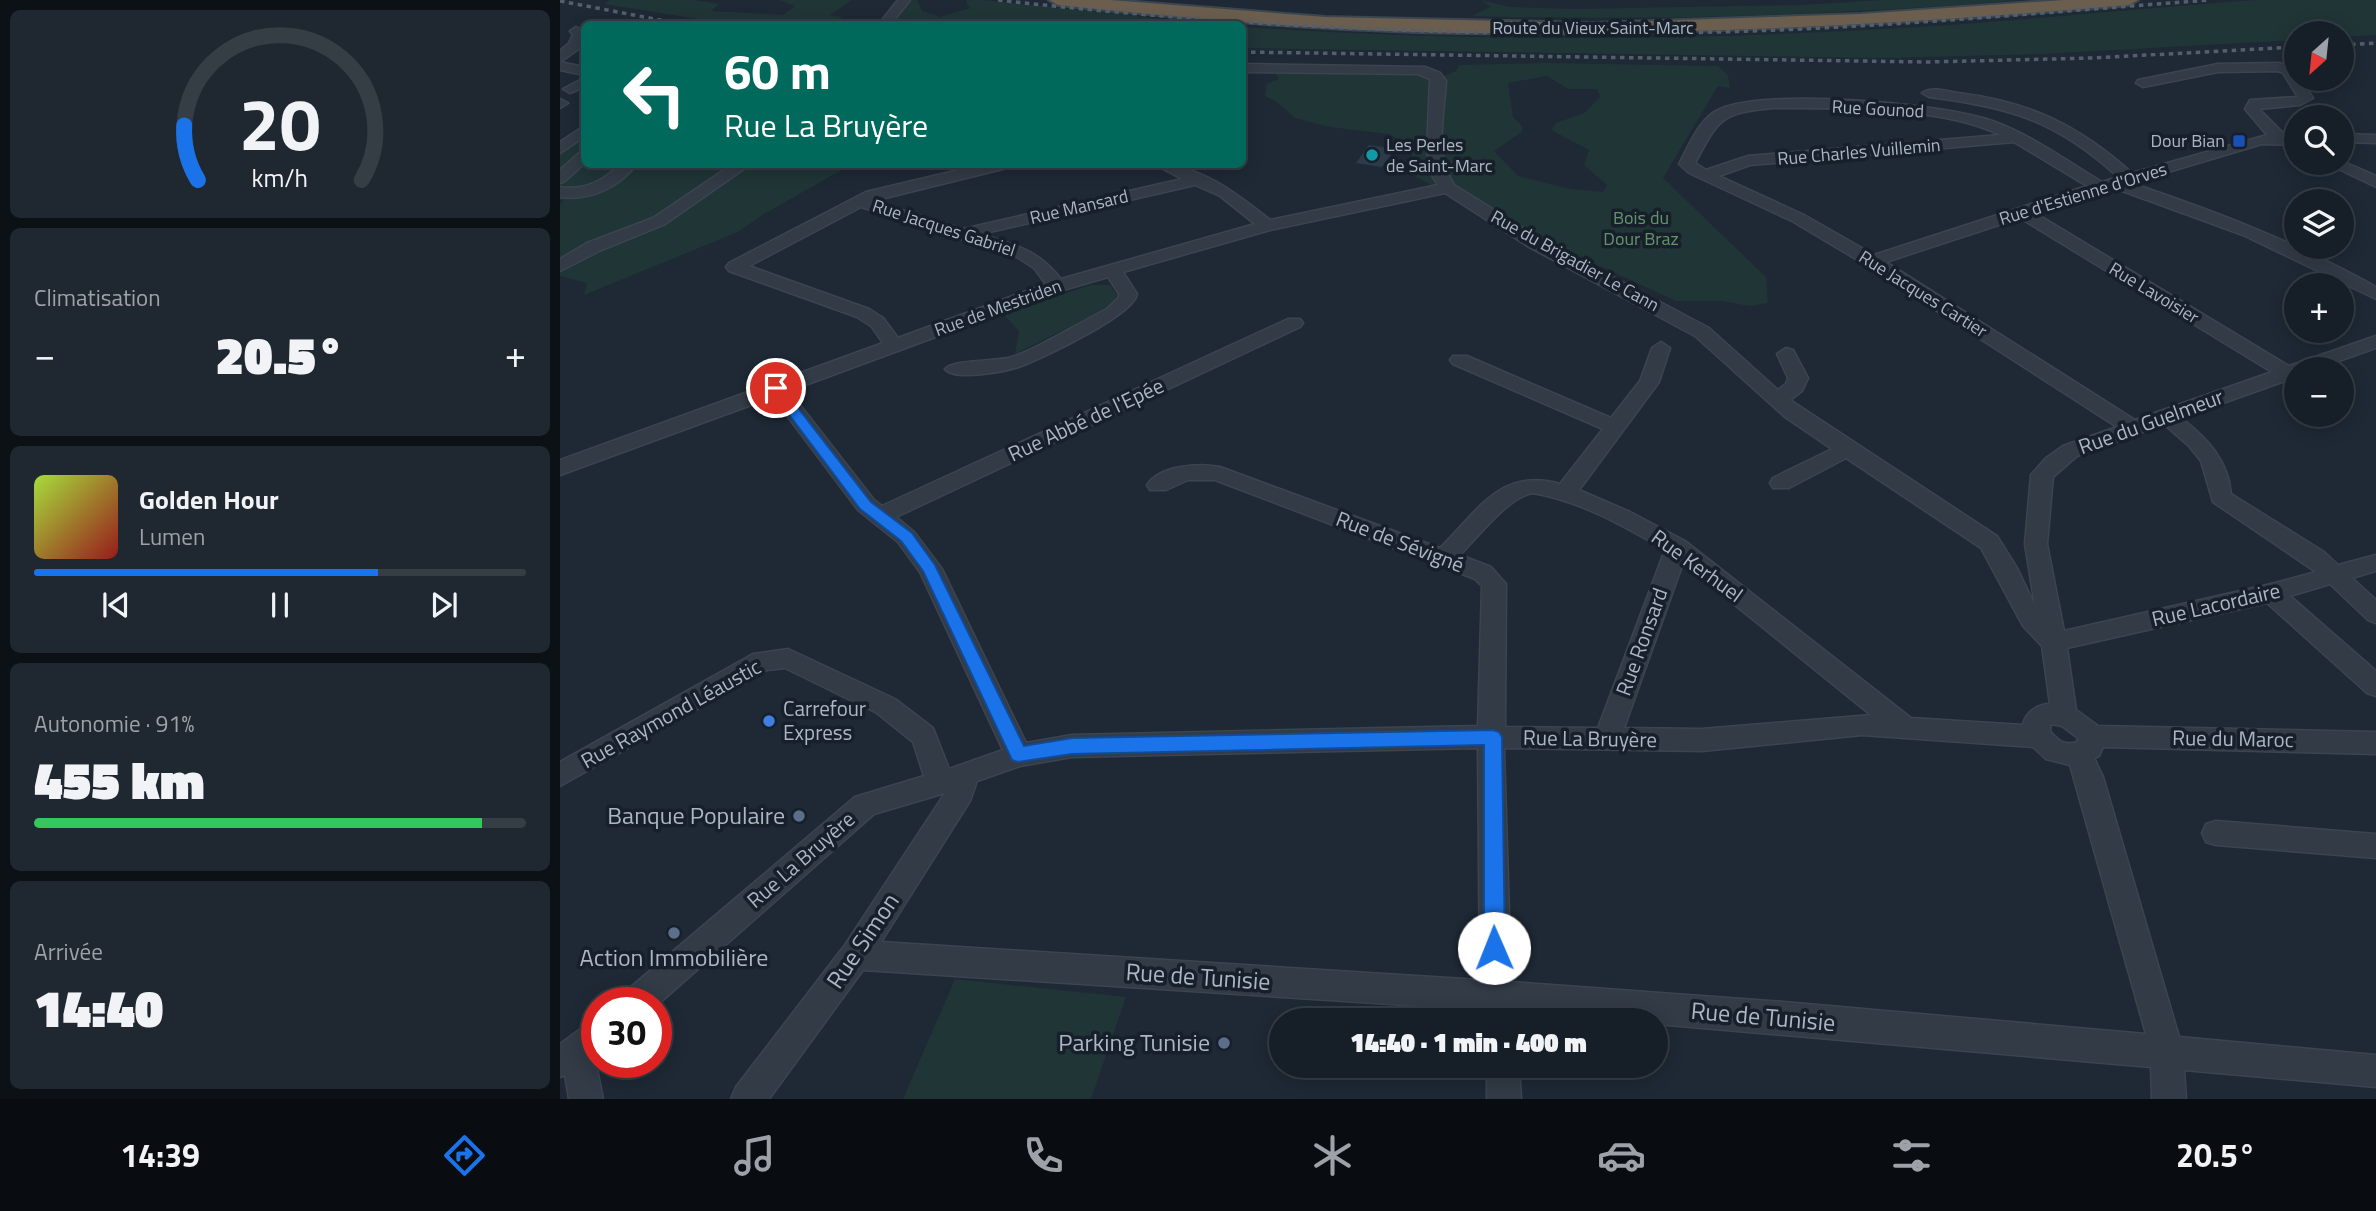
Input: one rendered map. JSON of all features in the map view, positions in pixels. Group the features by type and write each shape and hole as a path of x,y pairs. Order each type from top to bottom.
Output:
{"highway":[{"name":"Route du Vieux Saint-Marc","path":"1058,0 1311,22 1571,29 1848,22 2129,0"},
{"name":"Route du Vieux Saint-Marc","path":"1114,0 1276,15 1517,22 1825,18 2059,0"},
{"path":"1131,0 1185,7 1352,15 1376,11"},
{"path":"1434,12 1517,22"}],"street":[{"path":"887,21 904,0"},
{"path":"560,26 580,30 575,45 560,58"},
{"path":"560,66 581,70"},
{"path":"2143,83 2218,68 2279,67 2288,70 2306,98 2300,101 2255,103 2252,109 2277,137 2284,140"},
{"path":"1246,68 1420,70 1435,76 1439,82 1434,151 1438,172 1448,188"},
{"path":"570,89 581,84"},
{"path":"1929,93 1992,103 2046,120 2085,141 2115,183 2287,246 2376,294"},
{"name":"Rue Gounod","path":"1705,176 1687,164 1707,127 1721,114 1749,106 1787,104 1926,111 1970,118 2115,183"},
{"path":"560,149 581,132"},
{"name":"Rue d'Estienne d'Orves","path":"1872,261 2115,183 2284,137"},
{"name":"Rue Charles Vuillemin","path":"1705,176 1748,161 2015,138"},
{"path":"2354,138 2376,139"},
{"path":"560,178 581,159"},
{"path":"560,192 573,194 592,190 624,168"},
{"path":"560,266 593,247 660,221 738,168"},
{"path":"894,346 877,322 863,313 735,267 858,201 898,187 987,168"},
{"path":"1170,168 1226,193 1266,226"},
{"path":"2354,172 2376,182"},
{"name":"Rue Jacques Cartier","path":"1705,176 1798,218 1872,261 2133,428"},
{"name":"Rue Mansard","path":"961,234 1197,180"},
{"name":"Rue de Mestriden","path":"560,468 1057,286 1266,226 1448,188"},
{"name":"Rue du Brigadier Le Cann","path":"1448,188 1535,243 1702,332 1777,400 1846,450 1989,542 2001,556 2027,617 2054,642"},
{"name":"Rue Jacques Gabriel","path":"858,201 1032,258 1057,286"},
{"name":"Rue Lavoisier","path":"2021,212 2284,365"},
{"path":"955,369 977,369 1016,362 1113,313 1127,300 1128,294 1113,270"},
{"name":"Rue Abbé de l'Epée","path":"878,516 1294,323"},
{"name":"Rue du Guelmeur","path":"2334,357 2376,342"},
{"path":"1565,493 1649,382 1661,348"},
{"path":"1777,400 1796,387 1798,378 1786,354"},
{"path":"1460,360 1615,427"},
{"name":"Rue du Guelmeur","path":"2064,714 2036,544 2042,475 2070,451 2284,375"},
{"path":"776,388 866,505 906,537 930,569 1018,755"},
{"path":"2167,417 2206,450 2221,481 2221,497 2316,558 2376,614"},
{"path":"1781,483 1846,450"},
{"name":"Rue de Sévigné","path":"1158,485 1189,471 1204,470 1220,474 1483,573 1494,584 1493,737"},
{"name":"Rue Kerhuel","path":"1443,558 1516,489 1543,485 1565,493 1650,531 1677,547 1903,726"},
{"name":"Rue Ronsard","path":"1608,737 1677,547"},
{"name":"Rue Lacordaire","path":"2054,642 2271,593 2376,563"},
{"path":"2271,593 2376,685"},
{"name":"Rue Raymond Léaustic","path":"560,775 762,661 788,658 887,706 924,736 952,778"},
{"path":"2085,746 2064,755 2048,748 2038,737 2035,723 2045,714 2064,714 2081,722 2085,746 2089,777 2167,1052 2169,1099"},
{"name":"Rue La Bruyère","path":"655,987 865,805 1018,755 1072,746 1493,737 1702,740 1862,725 2038,737"},
{"path":"1493,737 1494,948 1499,1008"},
{"name":"Rue du Maroc","path":"2085,746 2376,743"},
{"name":"Rue Simon","path":"747,1099 856,955 960,793 952,778"},
{"path":"2216,833 2376,846"},
{"name":"Rue de Tunisie","path":"856,955 1499,1008"},
{"name":"Rue de Tunisie","path":"1668,1014 1784,1018 2376,1071"},
{"path":"578,1050 586,1099"},
{"path":"1503,1078 1504,1099"}],"green space":[{"path":"610,0 694,0 719,4 711,11 783,15 795,6 779,0 852,0 830,15 842,17 838,21 710,21 604,4"},
{"path":"917,0 922,11 940,17 970,8 967,0 983,0 1185,21 896,21 908,3"},
{"path":"1481,0 1510,7 1576,9 1800,5 1883,0 2023,0 1748,16 1472,16 1490,7"},
{"path":"2256,0 2376,0 2376,35 2354,36 2354,21 2284,21 2284,41 2041,54 1882,58 1246,48 1246,27 1411,35 1580,38 1834,32"},
{"name":"Bois du Dour Braz","path":"1547,63 1718,66 1728,75 1730,88 1718,86 1663,178 1766,277 1768,303 1750,306 1721,301 1676,301 1563,249 1530,237 1414,176 1411,147 1389,134 1329,127 1295,118 1277,102 1265,96 1267,84 1279,79 1274,71 1412,72 1444,76 1456,71 1459,65","holes":["1547,76 1568,89 1597,89 1600,97 1584,113 1556,123 1551,130 1589,150 1584,165 1607,185 1603,192 1570,189 1518,176 1494,151 1522,132 1522,126 1513,117 1508,83"]},
{"path":"581,137 581,168 724,168 719,177 743,168 845,168 738,232 584,295 587,283 560,276 560,204 564,201 560,200 560,154"},
{"path":"1091,285 1110,285 1117,295 1111,306 1015,354 1019,331 1003,314"},
{"path":"955,979 1126,997 1091,1099 903,1099"}],"building":[{"name":"Les Perles de Saint-Marc","path":"1369,145 1395,149 1382,167 1356,163"}],"railway":[{"path":"998,0 1228,21"},
{"path":"1246,22 1447,32 1717,32 1841,27 2210,0"},
{"path":"560,1 665,21"},
{"path":"2354,44 2376,43"},
{"path":"1246,52 1928,62 2093,58 2284,48"}],"place":[{"name":"Dour Bian","path":"2239,141"},
{"name":"Les Perles de Saint-Marc","path":"1372,155"},
{"name":"Carrefour Express","path":"769,721"},
{"name":"Banque Populaire","path":"799,816"},
{"name":"Action Immobilière","path":"674,933"},
{"name":"Parking Tunisie","path":"1224,1043"}],"route":[{"path":"776,388 866,505 906,537 930,569 1018,755 1072,746 1493,737 1494,948"}]}
